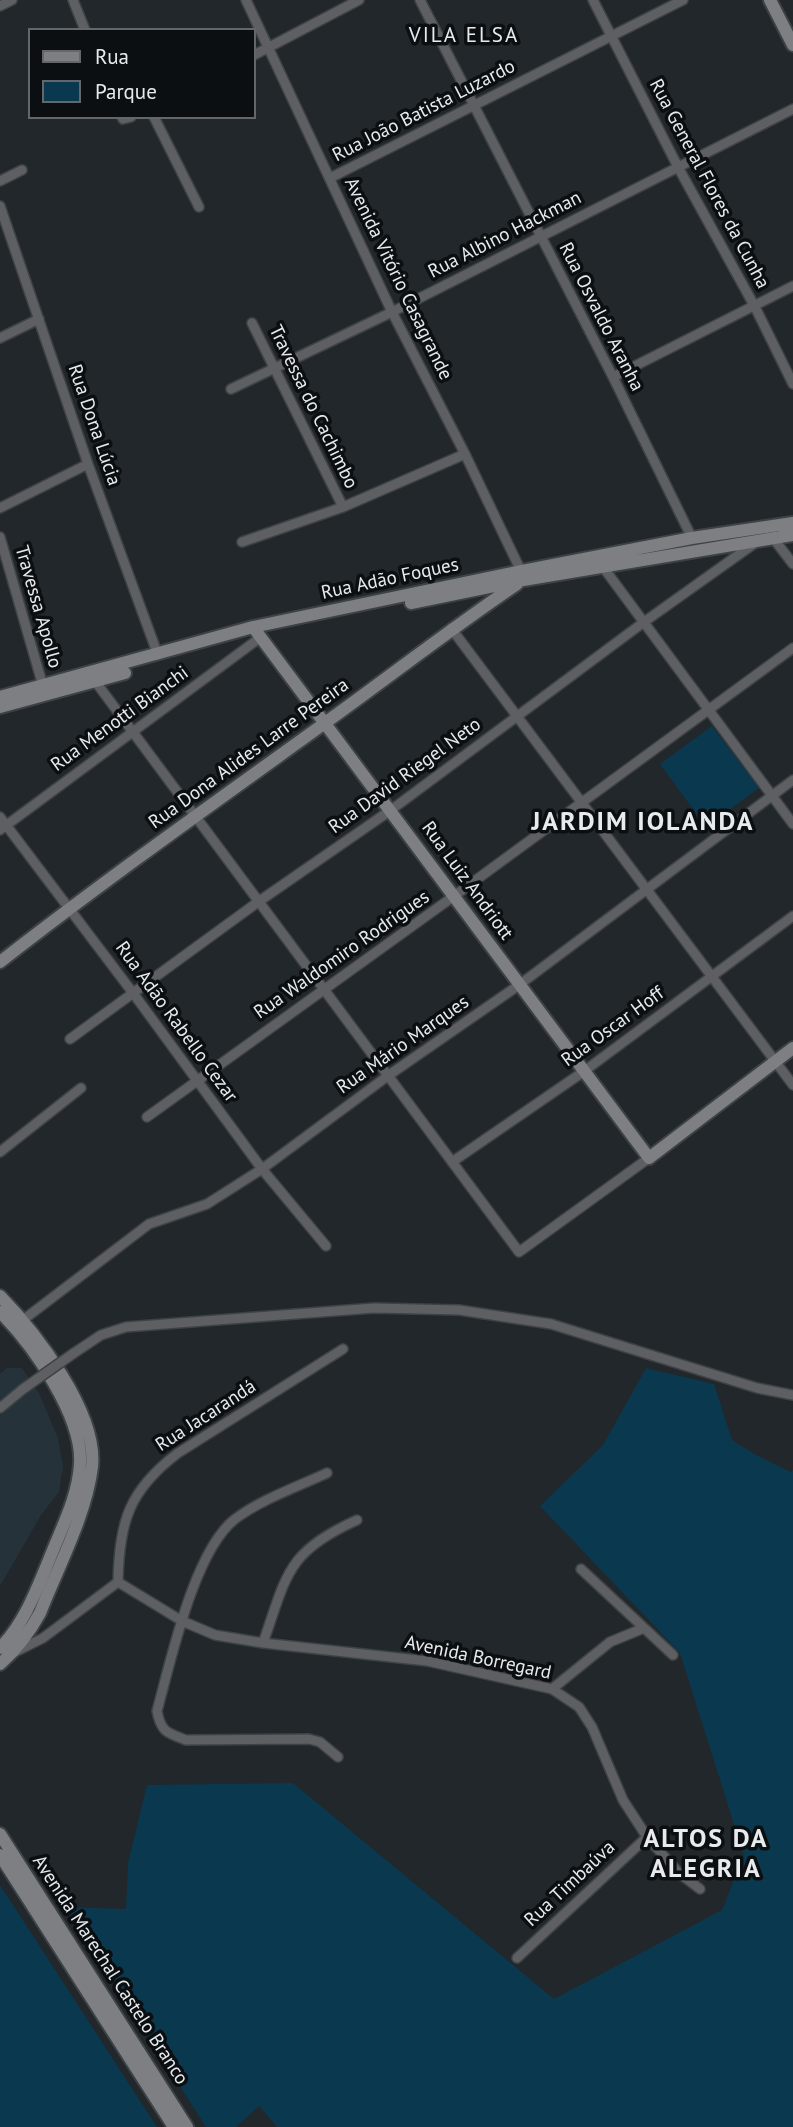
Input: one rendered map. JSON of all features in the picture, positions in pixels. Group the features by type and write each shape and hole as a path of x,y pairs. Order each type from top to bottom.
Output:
{"main road":[{"path":"770,0 793,45"},
{"name":"Rua Adão Foques","path":"0,697 158,655 522,575 692,538 793,523"},
{"name":"Rua Adão Foques","path":"522,575 603,567 793,535"},
{"name":"Rua Dona Alides Larre Pereira","path":"0,962 69,908 326,723 522,575"},
{"name":"Rua Adão Foques","path":"0,707 258,633"},
{"name":"Rua Luiz Andriott","path":"258,633 649,1158"},
{"path":"649,1158 793,1048"},
{"path":"0,1296 23,1320 61,1375 83,1416 92,1441 92,1466 85,1500 40,1613 30,1631 4,1650"},
{"path":"0,1312 14,1326 52,1381 74,1422 80,1444 80,1466 74,1498 34,1596 4,1650 0,1664"},
{"path":"30,1631 43,1639"},
{"name":"Avenida Marechal Castelo Branco","path":"0,1834 187,2127"},
{"name":"Avenida Marechal Castelo Branco","path":"0,1855 174,2127"}],"street":[{"path":"0,6 12,0"},
{"path":"73,0 84,28"},
{"name":"Avenida Vitório Casagrande","path":"246,0 393,312 465,454 522,575"},
{"path":"256,54 359,0"},
{"name":"Rua Osvaldo Aranha","path":"421,0 692,538"},
{"name":"Rua General Flores da Cunha","path":"593,0 678,167 755,306 793,384"},
{"name":"Rua João Batista Luzardo","path":"330,178 683,0"},
{"name":"Rua Albino Hackman","path":"231,389 393,312 793,109"},
{"path":"154,119 199,207"},
{"path":"0,180 22,170"},
{"name":"Rua Dona Lúcia","path":"0,206 88,464 158,655"},
{"path":"613,377 793,286"},
{"path":"0,338 39,319"},
{"name":"Travessa do Cachimbo","path":"252,323 343,507"},
{"path":"242,542 343,507 465,454"},
{"path":"0,508 88,464"},
{"name":"Travessa Apollo","path":"0,537 43,686"},
{"path":"773,538 793,564"},
{"name":"Rua David Riegel Neto","path":"70,1039 258,902 391,810 759,540"},
{"path":"603,567 793,824"},
{"path":"451,628 793,1086"},
{"name":"Rua Menotti Bianchi","path":"2,824 132,732 258,633"},
{"name":"Rua Waldomiro Rodrigues","path":"148,1117 793,648"},
{"path":"95,681 519,1252 649,1158"},
{"name":"Rua Mário Marques","path":"23,1320 149,1224 207,1204 262,1169 389,1075 519,985 793,780"},
{"name":"Rua Adão Rabello Cezar","path":"2,824 69,908 262,1169 326,1246"},
{"name":"Rua Oscar Hoff","path":"452,1162 583,1072 793,916"},
{"path":"0,1152 81,1088"},
{"path":"0,1408 101,1335 126,1327 374,1308 459,1310 551,1324 757,1388 793,1395"},
{"name":"Rua Jacarandá","path":"118,1582 119,1546 128,1515 138,1491 156,1470 178,1453 343,1349"},
{"path":"327,1473 257,1506 220,1533 207,1555 182,1621 157,1711 159,1726 169,1734 186,1740 309,1739 320,1742 338,1756"},
{"path":"263,1643 295,1561 326,1534 357,1520"},
{"path":"581,1569 673,1655"},
{"path":"4,1650 43,1639 118,1582"},
{"name":"Avenida Borregard","path":"118,1582 182,1621 215,1635 427,1661 552,1689 579,1707 592,1727 623,1800 647,1837 679,1873 700,1889"},
{"path":"552,1689 610,1642 644,1628"},
{"name":"Rua Timbaúva","path":"517,1958 647,1837"}],"shaded area":[{"path":"7,1368 22,1368 39,1393 58,1438 63,1467 59,1492 41,1515 0,1586 0,1374"}],"green space":[{"path":"712,726 759,788 706,827 660,764"},
{"path":"646,1368 714,1384 732,1440 756,1455 791,1472 793,1470 793,2127 277,2127 259,2106 236,2127 206,2127 65,1907 126,1909 128,1863 147,1785 293,1783 554,1999 722,1910 744,1856 680,1653 540,1506 603,1445"},
{"path":"0,1885 157,2127 0,2127"}],"district":[{"name":"VILA ELSA","path":"464,36"},
{"name":"JARDIM IOLANDA","path":"643,823"},
{"name":"ALTOS DA ALEGRIA","path":"706,1854"}]}
